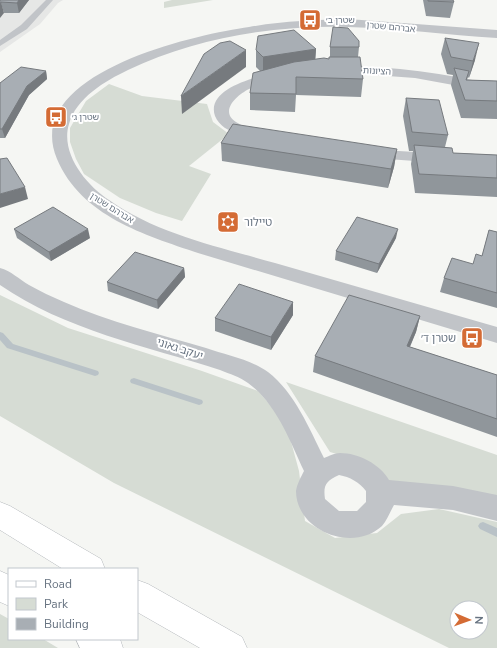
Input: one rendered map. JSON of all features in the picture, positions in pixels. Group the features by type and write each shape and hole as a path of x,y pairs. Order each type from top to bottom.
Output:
{"main road":[{"path":"0,515 88,568"},
{"path":"138,596 231,648"},
{"path":"94,640 107,648"}],"street":[{"name":"אברהם שטרן","path":"497,34 333,23 284,26 230,34 195,42 129,64 113,71 97,81 68,107 59,126 58,141 63,157 72,174 85,190 106,206 133,222 164,235 205,249 497,335"},
{"name":"הציונות","path":"315,70 373,70 401,72 497,89"},
{"path":"274,138 242,131 231,126 222,116 222,108 228,96 234,92 270,78 296,72"},
{"path":"355,152 497,162"},
{"name":"יעקב גאוני","path":"0,274 22,290 49,304 84,318 246,371 260,379 278,398 294,423 318,472"},
{"path":"338,464 357,467 368,473 376,482 380,492 378,510 371,519 360,524 344,526 331,523 321,516 312,502 309,491 312,481 318,472 327,466 338,464"},
{"path":"380,492 425,493 474,500 497,508"}],"lane":[{"path":"0,44 24,27 50,0"}],"shaded area":[{"path":"0,0 63,0 58,3 40,24 0,52"}],"green space":[{"path":"172,0 213,0 164,8 164,2"},
{"path":"109,84 142,96 207,104 213,122 229,134 189,166 211,174 182,221 156,213 120,198 84,174 76,159 70,142 70,128 86,101"},
{"path":"0,295 68,328 202,371 258,391 286,423 299,471 305,521 335,538 377,533 401,514 439,509 497,522 497,648 449,648 114,483 0,416"},
{"path":"286,382 497,455 497,497 388,483 374,465 330,452"},
{"path":"0,614 8,618 8,640 45,640 58,648 0,648"}],"building":[{"path":"0,0 19,0 17,3 1,2 0,4"},
{"path":"453,0 454,2 428,1"},
{"path":"333,27 348,28 359,41 359,47 330,47"},
{"path":"294,30 316,49 263,57 256,50 258,36"},
{"path":"445,38 479,43 473,61 451,57"},
{"path":"230,41 246,50 181,96 204,54 220,43"},
{"path":"329,57 360,57 363,79 296,77 296,94 250,93 253,73 294,62 324,58 329,59"},
{"path":"21,67 46,71 27,86 2,129 0,129 0,83"},
{"path":"454,68 469,71 466,80 497,81 497,101 465,100"},
{"path":"406,98 439,100 448,135 412,132"},
{"path":"233,124 397,149 391,169 221,143"},
{"path":"414,145 452,148 453,153 497,155 497,178 419,174"},
{"path":"7,158 25,187 0,194 0,159"},
{"path":"53,207 88,229 49,252 14,229"},
{"path":"357,217 398,229 379,264 336,251"},
{"path":"489,230 497,232 497,293 444,278 452,258 473,264 476,254 482,256"},
{"path":"135,252 184,268 157,300 107,282"},
{"path":"239,284 293,302 271,337 215,318"},
{"path":"349,295 420,316 407,346 497,375 497,419 315,356"}],"waterway":[{"path":"0,335 10,346 95,373"},
{"path":"134,381 199,402"},
{"path":"483,526 497,533"}],"place":[{"name":"שטרן ב׳","path":"310,20"},
{"name":"שטרן ג׳","path":"56,117"},
{"name":"טיילור","path":"228,222"},
{"name":"שטרן ד׳","path":"472,338"}]}
